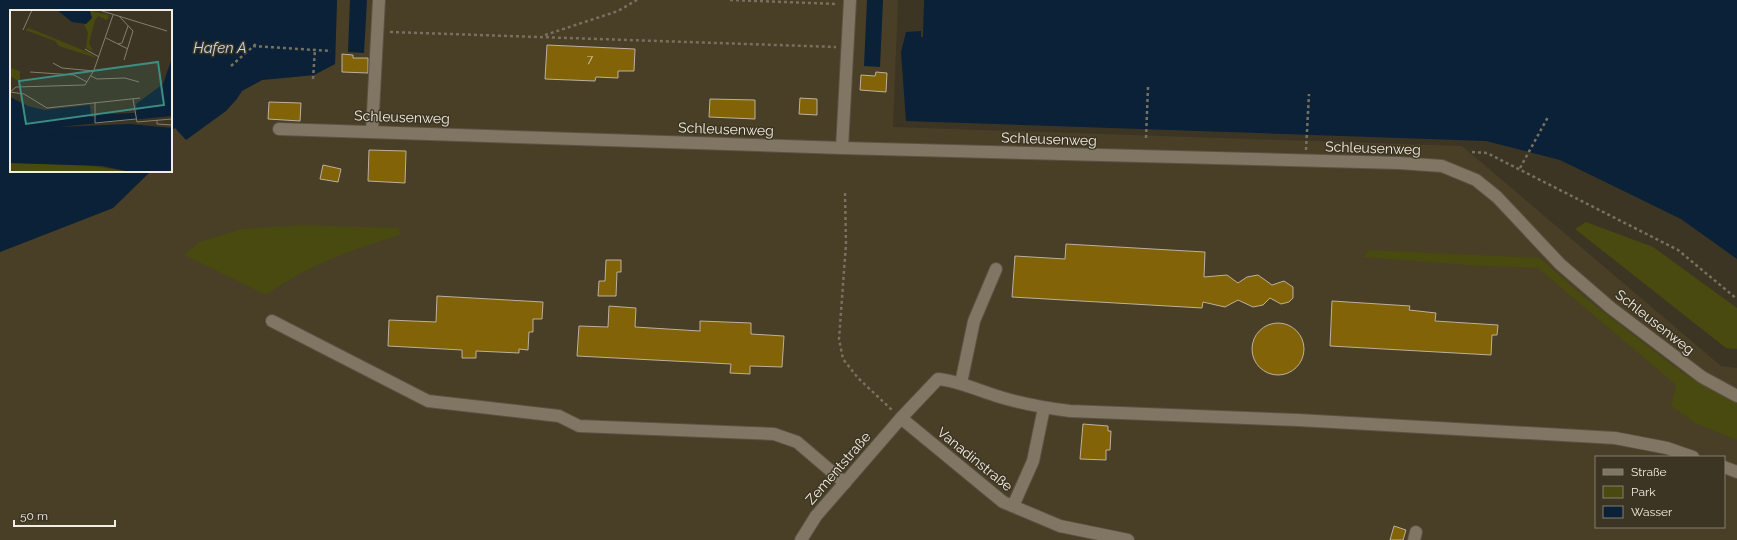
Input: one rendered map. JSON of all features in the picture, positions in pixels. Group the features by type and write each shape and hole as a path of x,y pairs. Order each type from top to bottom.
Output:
{"street":[{"path":"372,131 379,0"},
{"path":"842,148 850,2"},
{"name":"Schleusenweg","path":"279,129 842,148 1399,163 1442,166 1476,180 1497,197 1560,264 1611,308 1702,377 1737,396"},
{"path":"996,269 974,321 961,383 999,397 1044,408 1070,411 1291,420 1615,438 1666,448 1690,456"},
{"path":"272,321 428,401 559,416 579,426 774,434 797,442 845,483"},
{"name":"Zementstraße","path":"801,540 816,516 901,418 938,379 961,383"},
{"path":"1013,506 1033,460 1044,408"},
{"name":"Vanadinstraße","path":"901,418 1003,502 1060,526 1128,540"},
{"path":"1725,467 1737,472"}],"path":[{"path":"543,36 618,11 637,0"},
{"path":"730,0 850,2"},
{"path":"377,31 847,47"},
{"path":"231,66 257,43"},
{"path":"254,46 331,51"},
{"path":"313,79 315,49"},
{"path":"1146,138 1148,87"},
{"path":"1306,150 1308,94"},
{"path":"1520,168 1548,117"},
{"path":"1472,152 1487,153 1678,250 1737,299"},
{"path":"846,193 846,244 839,339 844,360 858,378 901,418"}],"shaded area":[{"path":"337,0 898,0 893,127 1462,146 1721,366 1737,368 1737,540 0,540 0,252 113,208 150,172 172,172 172,130 175,128 236,100 242,91 262,80 314,75 335,64"}],"green space":[{"path":"1586,222 1653,247 1737,308 1737,349 1726,348 1575,229"},
{"path":"302,225 399,228 400,235 330,259 297,275 266,295 184,255 199,242 242,229"},
{"path":"1369,250 1540,258 1584,297 1684,374 1737,396 1737,440 1695,423 1671,406 1676,385 1538,268 1481,266 1363,257"}],"water":[{"name":"Hafen A","path":"0,0 337,0 335,64 314,75 262,80 242,91 226,111 186,140 175,128 172,130 172,10 10,10 10,172 150,172 113,208 0,252"},
{"path":"350,0 367,0 364,53 348,52"},
{"path":"867,0 883,0 880,67 864,66"},
{"path":"924,0 1737,0 1737,259 1681,219 1560,160 1486,141 906,121 901,52 906,32 921,31 921,37 923,37"}],"building":[{"path":"547,45 635,49 634,71 618,71 618,78 596,77 595,81 545,79"},
{"path":"342,54 353,55 353,58 368,58 368,73 342,72"},
{"path":"876,72 887,73 886,92 860,90 861,75 875,76"},
{"path":"800,98 817,99 817,115 799,114"},
{"path":"710,99 755,100 755,119 709,117"},
{"path":"269,102 301,103 300,121 268,119"},
{"path":"369,150 406,151 405,183 368,181"},
{"path":"323,165 341,169 338,182 320,179"},
{"path":"1066,244 1205,252 1204,277 1227,275 1238,283 1247,277 1258,275 1272,285 1284,281 1293,287 1293,298 1289,302 1281,304 1270,298 1263,305 1253,307 1238,300 1225,307 1203,302 1202,308 1012,297 1015,256 1065,259"},
{"path":"606,260 621,260 621,272 617,272 616,296 598,296 599,281 605,281"},
{"path":"437,296 543,302 542,319 533,319 533,332 529,332 528,350 519,349 519,353 476,351 476,358 462,358 462,350 388,346 389,320 436,322"},
{"path":"1332,301 1410,306 1409,310 1436,313 1435,321 1498,325 1497,335 1492,335 1491,355 1330,346"},
{"path":"609,306 636,308 635,327 700,331 700,321 751,323 751,334 784,336 782,367 750,366 750,374 730,373 731,364 577,356 579,326 608,327"},
{"path":"1278,323 1288,325 1296,331 1302,339 1304,349 1302,359 1296,367 1288,373 1278,375 1268,373 1260,367 1254,359 1252,349 1254,339 1260,331 1268,325"},
{"path":"1083,424 1108,426 1108,431 1111,431 1110,450 1106,450 1106,460 1080,459"},
{"path":"1394,526 1406,530 1403,540 1390,540"}]}
